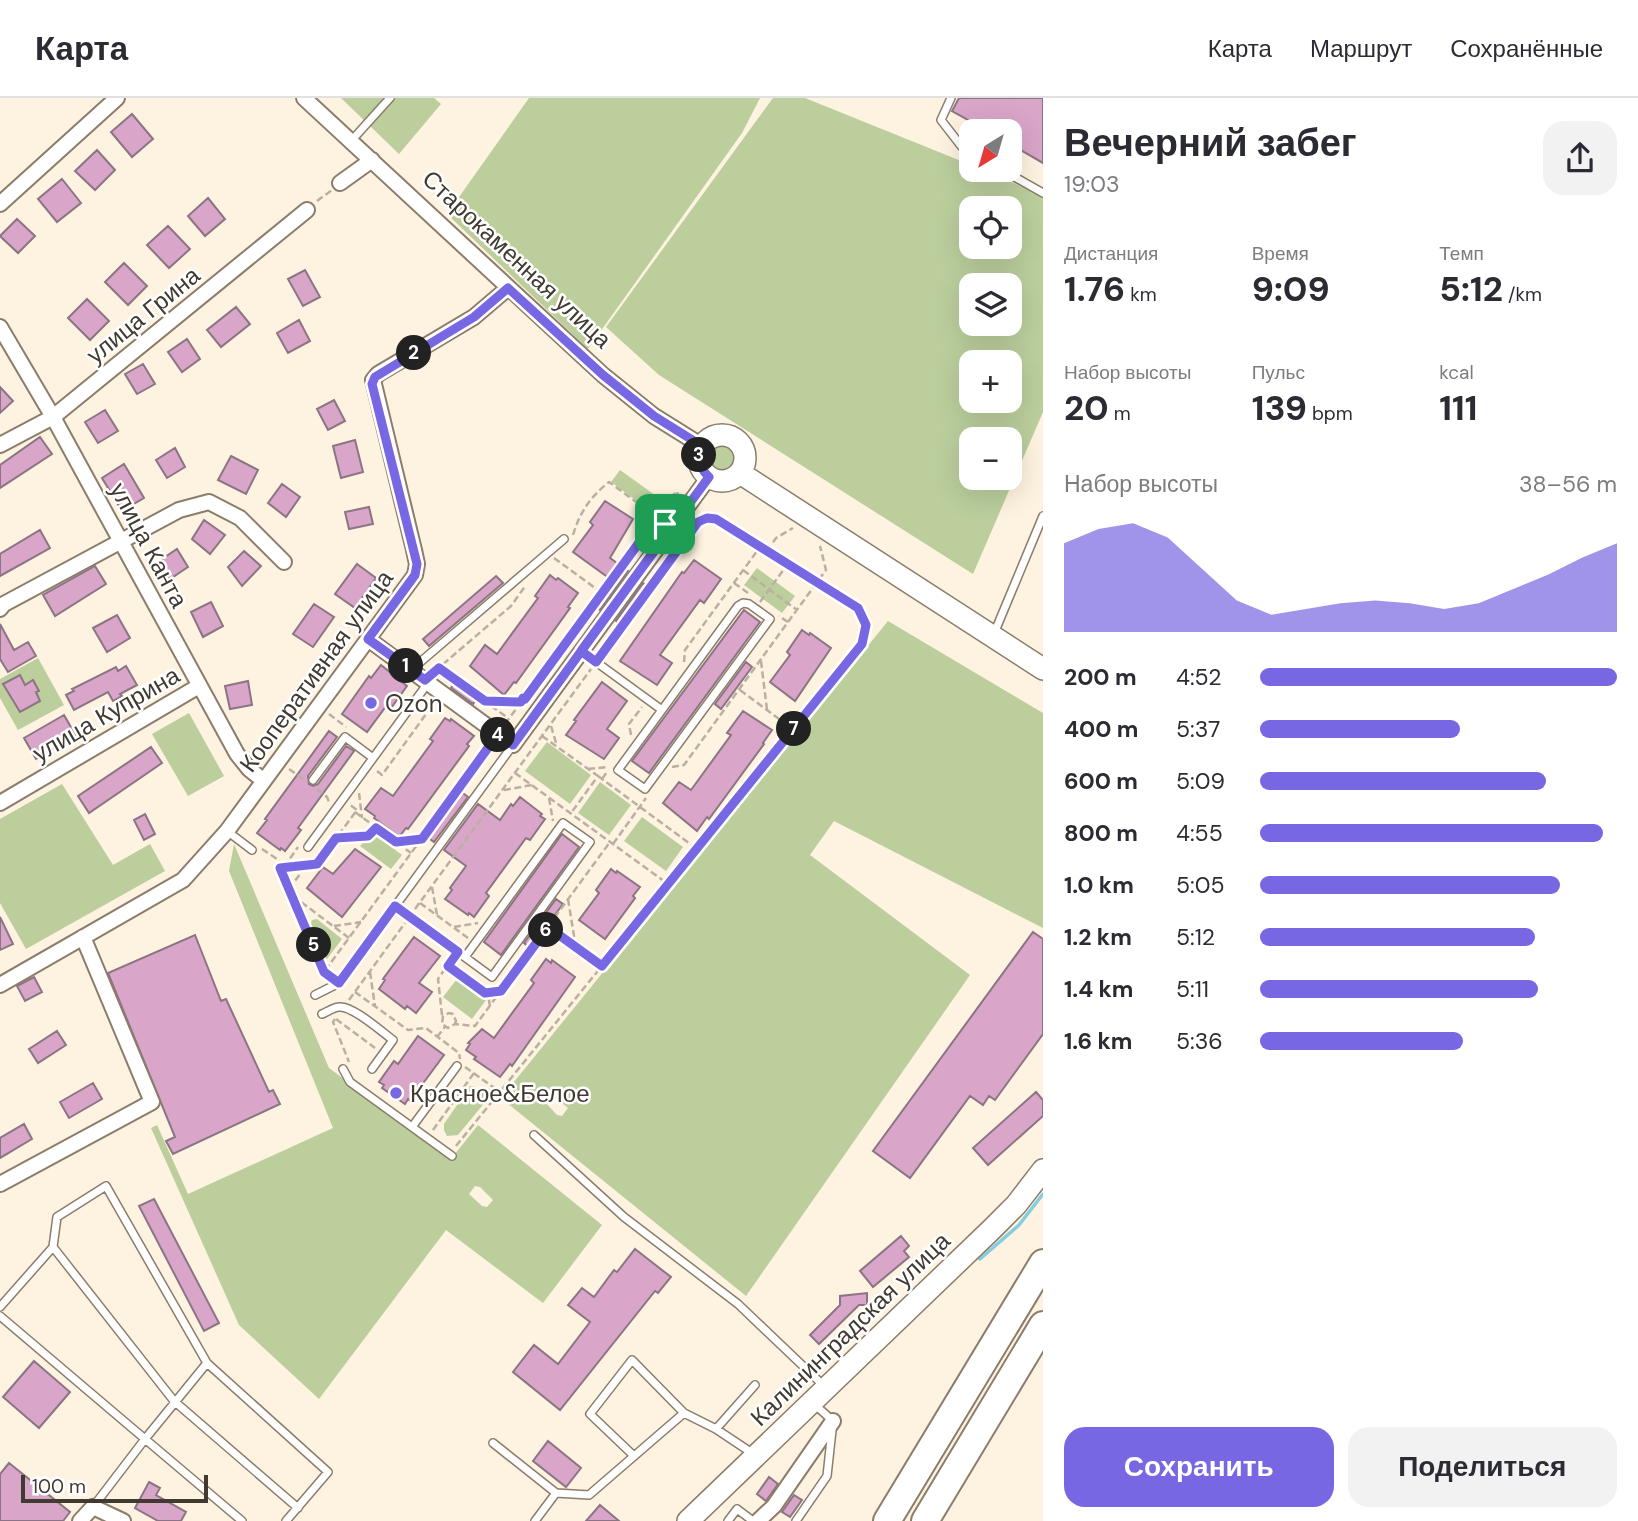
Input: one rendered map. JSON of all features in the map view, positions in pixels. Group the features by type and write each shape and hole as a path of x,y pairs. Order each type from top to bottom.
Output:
{"highway":[{"path":"893,1512 1043,1264"},
{"path":"925,1521 1043,1325"}],"street":[{"path":"0,204 117,98"},
{"name":"Старокаменная улица","path":"304,98 603,375 695,446"},
{"path":"340,184 372,160"},
{"name":"улица Грина","path":"0,444 53,417 307,210"},
{"name":"Кооперативная улица","path":"0,985 183,880 227,831 415,575 417,564 373,380 378,374 474,317 508,288"},
{"name":"улица Канта","path":"0,327 53,417 237,754 249,769 264,781"},
{"path":"368,639 513,745 671,528 702,479 695,446 726,435 741,444 745,462 740,473 723,481 702,479"},
{"path":"740,473 1043,669"},
{"path":"0,609 179,510 209,502 240,518 284,562"},
{"name":"улица Куприна","path":"0,803 199,686"},
{"path":"0,1184 152,1102 83,937"},
{"name":"Калининградская улица","path":"696,1518 756,1456 1016,1205 1043,1170"},
{"path":"755,1521 774,1506 833,1421"},
{"path":"80,1521 93,1507 123,1521"},
{"path":"879,1521 893,1512"}],"lane":[{"path":"352,140 390,98"},
{"path":"951,98 941,120 959,143"},
{"path":"1022,181 1043,193"},
{"path":"993,636 1043,516"},
{"path":"411,670 567,540"},
{"path":"749,604 770,619 645,789 618,769 662,710 738,606 749,604"},
{"path":"581,651 662,710"},
{"path":"305,845 373,758 426,682"},
{"path":"311,783 345,737 373,758"},
{"path":"315,995 339,983 513,745"},
{"path":"395,906 492,977 590,842 563,823 465,957"},
{"path":"227,831 252,850"},
{"path":"322,1014 338,1007 353,1011 393,1040 372,1069"},
{"path":"412,1127 461,1066"},
{"path":"347,1067 351,1082 412,1127 453,1152"},
{"path":"534,1135 624,1217 738,1304 820,1396 833,1421 827,1476 796,1521"},
{"path":"0,1307 53,1247 57,1217 106,1186 207,1363 328,1472 286,1521"},
{"path":"53,1247 174,1401 298,1508"},
{"path":"0,1316 242,1521"},
{"path":"634,1456 590,1414 632,1360 684,1413 716,1429 756,1456"},
{"path":"93,1507 174,1401 207,1363"},
{"path":"716,1429 755,1385"},
{"path":"494,1443 556,1493 589,1495 684,1413"},
{"path":"535,1521 556,1493"},
{"path":"728,1521 737,1509 755,1521"}],"path":[{"path":"307,210 340,184"},
{"path":"695,446 691,452 702,479"},
{"path":"567,540 579,514 595,493 609,482 671,528"},
{"path":"325,971 674,494"},
{"path":"344,1008 702,519 716,519 858,608 865,619 867,632 862,644 453,1152"},
{"path":"767,551 776,538 797,526"},
{"path":"788,622 826,570 818,539"},
{"path":"683,668 685,650 760,547"},
{"path":"553,557 602,593"},
{"path":"760,602 788,564"},
{"path":"743,570 797,610"},
{"path":"426,682 511,606 529,582"},
{"path":"761,660 767,710"},
{"path":"439,668 508,718"},
{"path":"739,690 794,730"},
{"path":"373,769 382,775 438,698"},
{"path":"485,701 521,702"},
{"path":"326,713 348,728"},
{"path":"551,724 557,746"},
{"path":"629,724 632,739"},
{"path":"542,736 697,849"},
{"path":"668,768 684,765"},
{"path":"588,769 612,766"},
{"path":"287,767 327,797 329,806"},
{"path":"515,773 668,884"},
{"path":"570,813 598,776"},
{"path":"502,790 532,785"},
{"path":"362,818 358,789 348,804 357,810 355,812 362,818 411,853"},
{"path":"445,1027 455,1024 475,1026 568,898 647,797"},
{"path":"549,798 553,821"},
{"path":"282,868 317,864 355,812"},
{"path":"336,838 368,836 376,828"},
{"path":"396,842 422,839"},
{"path":"282,868 305,845"},
{"path":"277,859 325,971 339,983"},
{"path":"289,889 307,865"},
{"path":"432,887 437,915"},
{"path":"292,896 349,938"},
{"path":"568,898 576,947"},
{"path":"420,903 468,938"},
{"path":"334,926 361,922"},
{"path":"454,927 478,923"},
{"path":"548,927 602,966"},
{"path":"445,1027 441,1020 443,1016 438,979 458,952"},
{"path":"448,966 488,995 490,1006"},
{"path":"370,972 375,1006"},
{"path":"485,993 501,991"},
{"path":"355,992 408,1030 426,1028 459,1053"},
{"path":"443,1016 453,1014 455,1024"},
{"path":"347,1067 333,1022 336,1018 383,1054"},
{"path":"437,1037 445,1027"},
{"path":"461,1066 499,1092"},
{"path":"431,1132 474,1073"}],"green space":[{"path":"341,98 434,98 441,104 399,154"},
{"path":"529,98 760,98 742,133 588,349 447,214"},
{"path":"773,98 805,98 959,160 959,182 1011,182 1043,195 1043,412 1022,461 1022,427 959,427 959,490 1009,490 973,574 659,375 606,327"},
{"path":"722,446 733,453 734,458 727,469 722,470 711,463 710,458 717,447"},
{"path":"620,470 666,503 657,516 611,482"},
{"path":"757,568 795,596 782,613 744,585"},
{"path":"888,621 1043,713 1043,928 834,821 810,855 970,975 746,1296 501,1098","holes":["551,1094 568,1108 562,1116 557,1115 545,1102"]},
{"path":"38,658 64,705 18,730 0,698 0,679"},
{"path":"189,713 224,776 188,796 152,734"},
{"path":"547,742 591,775 570,804 525,771"},
{"path":"600,782 631,805 609,835 578,813"},
{"path":"62,784 113,865 150,844 165,871 26,949 0,903 0,819"},
{"path":"642,817 683,847 666,871 624,841"},
{"path":"374,834 402,855 391,869 360,846"},
{"path":"234,844 329,1068 451,1159 478,1125 602,1225 543,1303 446,1230 319,1399 239,1325 151,1128 157,1125 188,1194 333,1128 229,871","holes":["475,1186 480,1187 493,1200 487,1207 482,1206 469,1194"]},
{"path":"317,919 342,939 327,959 324,958 310,925 312,920"},
{"path":"457,979 486,1000 472,1019 443,997"},
{"path":"470,1086 487,1095 486,1101 458,1135 447,1136 444,1124"}],"building":[{"path":"959,98 1043,98 1043,163 1022,151 1022,119 966,119 952,111"},
{"path":"132,114 153,139 132,157 111,132"},
{"path":"97,150 115,170 95,190 75,171"},
{"path":"62,179 81,203 57,222 38,199"},
{"path":"208,198 225,219 205,236 188,216"},
{"path":"17,219 35,236 18,253 0,236"},
{"path":"168,226 190,249 169,268 147,245"},
{"path":"124,263 147,286 128,305 105,282"},
{"path":"305,270 320,297 303,306 288,279"},
{"path":"87,299 109,321 90,340 68,318"},
{"path":"236,307 250,324 221,347 207,330"},
{"path":"299,320 310,341 288,353 277,333"},
{"path":"187,339 200,359 182,372 168,352"},
{"path":"143,364 155,384 137,394 125,374"},
{"path":"0,387 13,401 0,413"},
{"path":"334,400 345,421 328,430 317,409"},
{"path":"105,410 118,431 98,443 85,422"},
{"path":"40,437 52,454 0,488 0,465"},
{"path":"355,440 363,472 341,478 333,446"},
{"path":"175,448 185,467 167,478 156,460"},
{"path":"231,456 258,470 246,494 218,480"},
{"path":"124,464 144,498 122,511 102,478"},
{"path":"282,484 300,497 286,517 268,503"},
{"path":"605,501 633,519 610,558 628,571 600,610 595,606 613,581 573,552 593,525 590,522"},
{"path":"369,507 373,524 349,529 345,512"},
{"path":"204,520 225,535 210,554 192,539"},
{"path":"40,530 50,548 0,576 0,554"},
{"path":"177,549 188,567 170,579 159,561"},
{"path":"244,551 261,566 242,586 228,567"},
{"path":"694,560 721,579 704,603 700,600 660,655 672,663 657,685 620,661 682,572 684,573"},
{"path":"357,564 376,578 355,608 335,594"},
{"path":"95,566 106,584 55,616 43,595"},
{"path":"550,575 578,593 516,683 514,682 504,695 470,666 485,645 497,654 538,598 535,596"},
{"path":"496,576 503,583 429,646 423,639"},
{"path":"643,583 648,586 620,625 616,621"},
{"path":"211,602 223,626 203,637 191,612"},
{"path":"314,604 334,617 313,647 293,634"},
{"path":"744,610 760,622 649,773 632,761"},
{"path":"117,615 130,638 107,652 93,628"},
{"path":"0,624 14,650 28,642 36,656 8,672 0,659"},
{"path":"802,630 831,648 795,701 770,682 790,655 787,652"},
{"path":"746,662 752,667 721,709 715,704"},
{"path":"381,665 407,686 391,708 387,705 367,732 342,714 369,676 371,678"},
{"path":"126,666 137,685 113,701 108,692 74,710 66,695 74,691 72,689 116,667 118,671"},
{"path":"20,675 25,685 33,680 39,691 36,692 40,701 20,712 3,684"},
{"path":"248,681 252,705 230,709 225,686"},
{"path":"455,682 477,698 473,704 451,688"},
{"path":"602,682 627,701 607,729 619,738 604,759 566,735"},
{"path":"743,711 772,730 709,819 707,817 697,831 663,803 679,782 691,790 731,735 727,733"},
{"path":"64,715 76,736 36,759 24,738"},
{"path":"445,718 450,721 451,719 474,736 408,829 399,837 365,809 381,788 393,796 433,741 430,739"},
{"path":"329,731 337,737 308,776 309,784 318,784 346,746 354,751 298,828 301,830 285,851 281,848 280,850 257,833"},
{"path":"151,747 162,763 89,813 78,796"},
{"path":"460,791 468,797 434,842 426,836"},
{"path":"520,797 545,819 530,840 526,838 486,893 489,896 474,917 469,913 468,915 445,899 466,866 444,850 478,804 500,820 511,804 513,806"},
{"path":"145,814 155,834 144,840 134,820"},
{"path":"562,834 579,847 501,955 484,942"},
{"path":"355,849 381,867 342,917 307,888 323,867 333,874"},
{"path":"611,869 640,887 605,939 579,920 599,893 596,890"},
{"path":"556,899 563,904 530,948 524,943"},
{"path":"0,917 13,944 0,950"},
{"path":"1033,932 1043,939 1043,1034 995,1100 989,1096 983,1105 970,1096 910,1178 873,1151"},
{"path":"195,935 221,1001 226,999 269,1092 273,1090 280,1104 173,1154 166,1141 175,1137 108,973"},
{"path":"414,937 440,956 419,983 432,992 416,1013 407,1006 405,1009 379,989 385,980 383,979"},
{"path":"546,959 551,963 552,960 575,977 512,1066 510,1064 500,1077 474,1059 476,1057 466,1050 470,1044 468,1043 482,1029 494,1038 534,983 531,980"},
{"path":"34,977 42,992 25,1001 17,986"},
{"path":"57,1031 66,1045 38,1063 29,1049"},
{"path":"418,1036 444,1055 405,1104 382,1088 384,1085 379,1082 394,1061 398,1064"},
{"path":"93,1083 102,1099 69,1118 60,1102"},
{"path":"1036,1092 1043,1100 1043,1116 988,1165 973,1148"},
{"path":"24,1124 32,1139 0,1158 0,1138"},
{"path":"154,1199 219,1323 204,1331 139,1206"},
{"path":"901,1236 909,1246 904,1251 909,1257 873,1287 860,1271"},
{"path":"635,1249 671,1277 658,1293 655,1291 560,1410 513,1372 534,1345 558,1364 590,1322 568,1305 582,1288 594,1297 614,1270 617,1272"},
{"path":"867,1293 867,1305 859,1305 819,1344 810,1335 840,1305 840,1296"},
{"path":"34,1361 70,1392 39,1428 3,1397"},
{"path":"548,1441 581,1468 566,1487 533,1461"},
{"path":"9,1463 70,1512 63,1521 0,1521 0,1474"},
{"path":"769,1477 778,1484 766,1501 757,1494"},
{"path":"149,1482 160,1488 156,1495 186,1512 181,1521 158,1521 135,1508"},
{"path":"794,1495 802,1500 790,1517 782,1512"},
{"path":"600,1505 619,1521 586,1521"}],"waterway":[{"path":"980,1259 1019,1225 1043,1194"}],"place":[{"name":"Ozon","path":"371,703"},
{"name":"Красное&Белое","path":"396,1093"}],"route":[{"path":"665,524 657,518 521,702 485,701 439,668 425,680 368,639 415,575 417,564 372,384 375,377 474,317 508,288 603,375 654,416 702,446 699,459 701,468 709,477 630,584 581,651 513,745 498,734 422,839 396,842 376,828 368,836 336,838 317,864 280,868 324,972 339,983 395,906 458,952 448,966 485,993 501,991 548,927 602,966 862,644 867,632 865,619 858,608 716,519 707,518 698,522 596,662 581,651 671,528 665,524"}]}
